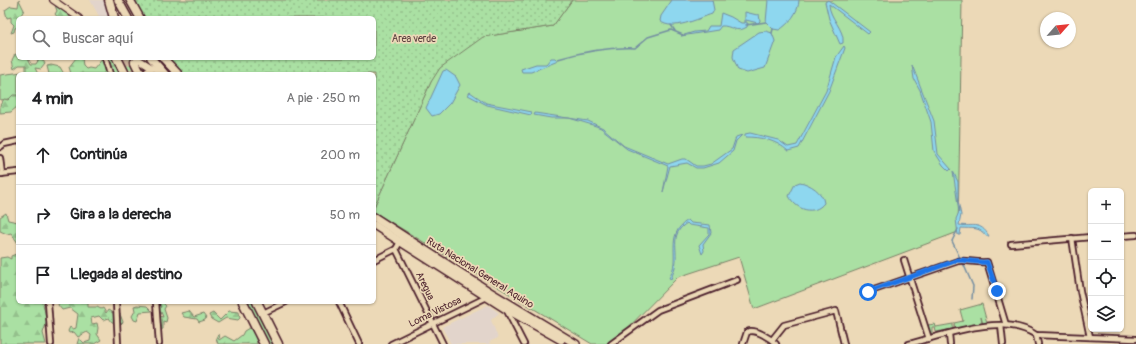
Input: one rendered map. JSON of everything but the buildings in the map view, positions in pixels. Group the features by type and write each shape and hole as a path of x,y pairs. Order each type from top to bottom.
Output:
{"highway":[{"path":"110,0 114,16"},
{"path":"118,0 127,16"},
{"path":"130,0 139,16"},
{"path":"118,60 124,72"},
{"path":"136,60 140,72"},
{"path":"153,60 162,72"},
{"path":"165,60 176,72"},
{"name":"Ruta Nacional General Aquino","path":"376,219 400,242 490,292 576,344"},
{"name":"Ruta Nacional General Aquino","path":"376,226 506,309 567,344"},
{"path":"244,304 264,344"},
{"path":"258,304 278,344"}],"street":[{"path":"53,0 76,16"},
{"path":"106,60 109,72"},
{"path":"136,60 159,72"},
{"path":"146,72 147,70 152,69"},
{"path":"0,147 4,144 16,141"},
{"path":"0,158 1,174 16,172"},
{"path":"1124,236 1136,235"},
{"path":"1012,244 1088,237"},
{"path":"1072,238 1080,291 1090,337"},
{"path":"376,259 400,242"},
{"name":"Aregua","path":"400,242 433,324 443,344"},
{"path":"904,260 928,339"},
{"path":"868,292 958,260 969,260 975,263 987,262 1004,325 1003,344"},
{"path":"611,344 658,310 737,280"},
{"name":"Loma Vistosa","path":"391,344 487,297"},
{"path":"48,304 51,344"},
{"path":"116,304 118,344"},
{"path":"156,304 159,344"},
{"path":"263,313 282,304"},
{"path":"340,304 359,344"},
{"path":"506,309 524,344"},
{"path":"743,344 746,332 750,330 759,333 774,342 784,325 836,311 844,344"},
{"path":"909,344 974,328 1004,325 1029,330 1036,335 1136,339"},
{"path":"949,334 950,344"},
{"path":"1036,335 1038,344"}],"shaded area":[{"path":"90,0 105,0 109,16 99,16"},
{"path":"488,305 499,313 491,320 498,338 489,342 490,344 451,344 442,327"}],"green space":[{"path":"19,0 24,10 22,16 16,16 16,28 14,32 11,33 14,25 11,22 11,17 7,18 5,10 11,6 18,7"},
{"name":"Area verde","path":"135,0 572,0 553,26 483,37 440,68 431,82 376,203 376,72 183,72 170,60 376,60 376,16 143,16"},
{"path":"572,0 962,0 958,232 754,309 739,257 678,277 612,344 592,344 376,213 376,203 449,42 553,26"},
{"path":"55,5 70,16 56,16 55,14 57,11"},
{"path":"15,54 16,60 29,60 31,64 36,64 38,60 43,60 45,64 41,69 35,68 37,72 26,72 26,65 19,65 14,69 12,60"},
{"path":"74,60 82,60 83,66 86,69 94,69 101,60 116,60 124,72 70,72 69,67"},
{"path":"120,60 138,60 147,67 140,72 125,72"},
{"path":"51,65 60,67 63,72 48,72 47,66"},
{"path":"16,73 16,98 0,100 0,75"},
{"path":"13,95 16,95 16,108 11,112 0,113 0,105 4,99 8,100"},
{"path":"6,213 8,220 16,222 16,240 11,233 7,234 0,231 0,217"},
{"path":"16,254 16,304 43,304 47,321 43,333 46,344 0,344 0,258 7,257 11,259 11,256"},
{"path":"88,304 88,307 103,308 106,313 108,310 116,315 120,314 123,322 121,324 112,322 109,318 103,320 99,316 91,318 92,324 97,323 97,334 101,340 94,344 77,344 79,338 84,343 90,341 91,335 87,332 78,337 74,332 69,333 68,331 70,327 73,329 76,328 78,314 70,308 62,310 58,305"},
{"path":"158,304 164,304 166,306 164,309 167,318 166,322 163,321 163,329 157,331 155,324 159,316 163,317 161,312 159,313"},
{"path":"246,304 254,304 274,344 266,344"},
{"path":"982,304 987,323 983,324 981,317 982,324 955,328 954,323 963,321 960,310"},
{"path":"134,306 147,306 152,311 140,312 137,321 134,320 132,316 135,311"},
{"path":"189,311 194,317 203,314 206,318 205,320 199,322 197,319 184,317 181,313"},
{"path":"229,311 239,312 240,318 238,320 226,318 218,323 211,319 209,315 213,313 220,320"},
{"path":"935,324 936,327 953,324 953,329 936,332 935,327 932,327 932,334 930,334 928,325"},
{"path":"249,328 255,335 257,344 218,344 216,338 218,334 219,340 225,336 234,341"}],"water":[{"path":"672,0 712,0 714,10 712,14 686,23 678,25 665,24 660,21 661,16"},
{"path":"768,0 799,0 799,5 792,18 779,30 773,29 766,22"},
{"path":"828,0 870,32 868,34 829,4 831,14 842,33 843,43 840,44 829,19 825,2"},
{"path":"745,12 757,15 759,14 760,21 758,23 746,20 746,23 748,23 747,27 740,30 721,26 718,30 681,36 694,32 706,31 709,26 719,26 721,13 741,23 745,23"},
{"path":"766,31 772,33 775,41 765,68 747,73 738,70 733,57 734,49 759,32"},
{"path":"844,46 845,48 829,91 799,148 788,151 778,144 768,140 745,137 745,134 750,133 778,140 788,147 797,145 826,91 836,57"},
{"path":"551,58 555,58 558,61 531,72 522,72 521,69 536,64 546,64"},
{"path":"912,65 934,121 938,154 951,169 949,171 934,151 931,122 920,90 914,79"},
{"path":"446,70 456,77 460,85 450,103 439,114 432,116 426,108 443,71"},
{"path":"470,92 486,103 532,112 531,115 487,105 468,95"},
{"path":"535,113 568,118 551,118 534,115"},
{"path":"570,118 588,121 603,128 624,146 668,164 686,159 696,166 711,164 732,149 736,137 742,135 736,141 733,151 719,163 703,168 696,168 687,163 670,166 663,192 668,166 627,149 601,128"},
{"path":"953,171 958,182 958,201 961,215 959,225 980,226 989,236 986,236 978,229 972,228 961,228 960,235 958,235 956,219 959,212"},
{"path":"800,182 819,192 824,203 820,207 805,210 792,201 789,196 795,184"},
{"path":"688,220 691,223 710,225 711,233 703,244 704,251 702,254 699,245 709,234 709,228 689,225 687,223 682,227 677,235 676,263 671,279 669,278 673,270 674,240 676,233"}],"waterway":[{"path":"746,25 766,22"},
{"path":"671,25 675,31"},
{"path":"772,33 773,29"},
{"path":"558,59 596,50 635,48 648,37 671,30 683,35"},
{"path":"958,229 952,241 961,260"},
{"path":"963,263 973,286 972,299"}],"tunnel":[{"path":"126,60 129,72"}],"route":[{"path":"868,292 958,260 969,260 975,263 987,262 997,291"}]}
